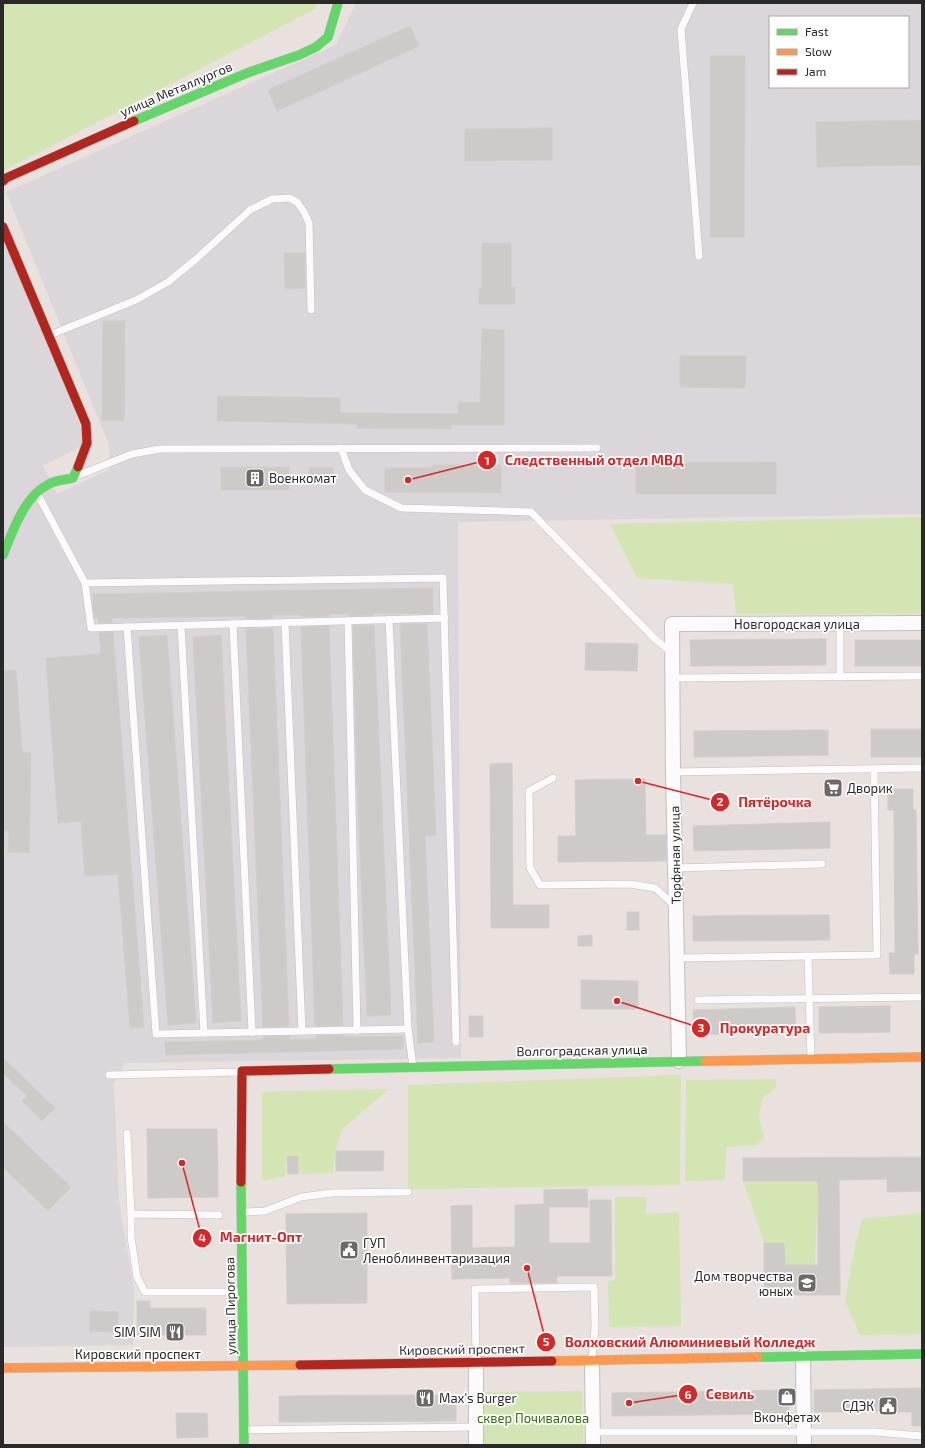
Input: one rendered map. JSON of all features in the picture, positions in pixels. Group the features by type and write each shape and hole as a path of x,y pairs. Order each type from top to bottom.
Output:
{"street":[{"name":"улица Металлургов","path":"3,181 6,178 97,137 204,91 247,73 316,48 328,37 338,3"},
{"path":"3,227 86,424 87,443 73,478 48,484 36,493 25,508 3,555"},
{"name":"Новгородская улица","path":"672,624 922,623"},
{"name":"Торфяная улица","path":"672,624 673,772 679,1061"},
{"name":"Волгоградская улица","path":"242,1071 922,1057"},
{"name":"улица Пирогова","path":"242,1071 241,1212 244,1445"},
{"name":"Кировский проспект","path":"3,1368 243,1366 922,1354"},
{"path":"803,1357 804,1438"},
{"path":"592,1360 593,1438"},
{"path":"476,1362 476,1445"}],"lane":[{"path":"693,3 681,29 699,256"},
{"path":"48,336 136,300 168,282 195,260 250,210 272,199 288,198 297,202 309,223 311,310"},
{"path":"341,448 349,470 365,490 401,508 532,512 655,639 672,653"},
{"path":"73,478 132,454 160,449 597,448"},
{"path":"36,493 85,584 91,628 445,618"},
{"path":"85,584 443,578 456,1042"},
{"path":"389,620 408,1029 413,1067"},
{"path":"348,621 357,1030"},
{"path":"285,623 302,1031"},
{"path":"233,624 252,1032"},
{"path":"840,624 840,677"},
{"path":"181,626 204,1033"},
{"path":"127,627 156,1034 408,1029"},
{"path":"673,678 922,676"},
{"path":"673,772 922,768"},
{"path":"678,958 877,955 874,769"},
{"path":"553,778 529,791 530,868 540,886 630,884 655,888 676,907"},
{"path":"676,868 822,864"},
{"path":"808,956 811,1059"},
{"path":"698,1000 922,997"},
{"path":"109,1076 242,1071"},
{"path":"127,1133 131,1237 137,1276 145,1292 243,1292"},
{"path":"241,1212 266,1211 301,1196 332,1193 408,1192"},
{"path":"131,1214 218,1215"},
{"path":"476,1362 475,1289 594,1287 592,1360"},
{"path":"244,1430 476,1427"},
{"path":"593,1438 804,1438 875,1432 922,1436"}],"shaded area":[{"path":"356,3 922,3 922,514 458,522 461,1058 125,1063 114,1084 119,1201 134,1290 133,1345 3,1347 3,229 87,443 43,466 57,494 110,469 109,445 6,192 336,45"}],"green space":[{"path":"3,3 315,3 317,8 3,171"},
{"path":"922,517 922,614 736,614 733,584 637,578 610,524"},
{"path":"681,1075 680,1185 408,1189 408,1085"},
{"path":"776,1079 776,1088 763,1098 759,1117 764,1137 757,1145 726,1147 725,1180 685,1181 686,1080"},
{"path":"389,1089 342,1129 336,1151 333,1173 298,1174 298,1156 287,1157 285,1176 262,1181 262,1092"},
{"path":"743,1181 818,1181 815,1265 785,1265 784,1243 764,1243"},
{"path":"615,1197 646,1197 646,1214 679,1212 681,1326 609,1327 608,1281 615,1280"},
{"path":"922,1213 922,1334 860,1335 845,1301 855,1246 862,1219"},
{"name":"сквер Почивалова","path":"582,1391 583,1445 484,1445 484,1392"}],"building":[{"path":"410,26 419,46 277,111 268,90"},
{"path":"710,56 745,56 744,237 710,237"},
{"path":"922,120 922,165 817,167 816,122"},
{"path":"552,128 552,160 465,161 465,129"},
{"path":"482,243 511,243 511,287 515,287 515,304 479,304 479,288 482,288"},
{"path":"284,253 305,253 305,288 285,289"},
{"path":"103,321 125,321 124,421 102,420"},
{"path":"482,329 504,330 504,425 451,425 451,429 357,428 357,424 217,421 218,396 340,398 340,413 458,414 458,402 480,402"},
{"path":"680,356 746,356 745,388 680,387"},
{"path":"776,462 776,494 636,494 636,463"},
{"path":"432,465 501,465 501,493 385,492 385,468 432,468"},
{"name":"Военкомат","path":"221,467 289,467 289,490 221,490"},
{"path":"309,467 333,468 333,484 309,484"},
{"path":"433,588 433,613 427,614 373,613 373,615 349,616 349,614 329,614 329,616 301,617 301,615 272,615 273,618 246,619 246,616 112,618 112,622 98,623 98,618 95,618 93,606 93,594"},
{"path":"400,624 427,624 436,835 425,836 434,1042 418,1043"},
{"path":"374,625 391,1015 367,1016 357,783 353,626"},
{"path":"329,626 343,1025 315,1026 301,627"},
{"path":"273,628 289,1026 263,1027 246,629"},
{"path":"113,632 144,1027 130,1028 118,874 85,876 81,821 58,823 46,658 101,654 99,633"},
{"path":"167,635 196,1023 168,1025 139,637"},
{"path":"221,635 241,1021 213,1023 193,637"},
{"path":"826,639 826,665 691,666 690,640"},
{"path":"855,640 922,640 922,666 855,666"},
{"path":"586,643 638,644 637,671 585,670"},
{"path":"16,670 22,752 31,753 29,853 8,852 9,831 3,831 3,671"},
{"path":"871,729 922,729 922,757 871,757"},
{"path":"828,730 828,755 694,757 694,731"},
{"path":"512,763 513,905 549,905 549,928 491,928 490,764"},
{"path":"645,779 646,835 666,835 666,861 558,862 558,836 576,836 575,780"},
{"path":"888,789 913,789 913,810 916,810 918,954 914,954 914,974 890,974 889,953 895,953 894,810 888,810"},
{"path":"830,822 830,848 694,851 693,826"},
{"path":"627,912 639,912 639,930 627,930"},
{"path":"829,915 830,940 693,941 693,916"},
{"path":"592,935 592,946 578,946 578,936"},
{"path":"581,980 638,981 638,1009 581,1009"},
{"path":"890,1006 890,1032 819,1033 819,1007"},
{"path":"795,1007 796,1032 694,1035 693,1010"},
{"path":"469,1016 483,1016 483,1037 469,1037"},
{"path":"344,1035 344,1037 403,1036 403,1049 166,1055 165,1042 263,1040 263,1037 290,1036 290,1040 316,1039 316,1036"},
{"path":"3,1058 55,1108 42,1121 22,1101 27,1096 3,1073"},
{"path":"3,1122 71,1187 48,1211 3,1167"},
{"path":"147,1129 217,1129 218,1197 148,1198"},
{"path":"336,1151 384,1151 383,1171 336,1171"},
{"path":"298,1156 298,1174 288,1174 287,1157"},
{"path":"922,1157 922,1191 887,1192 887,1179 839,1180 840,1295 764,1295 764,1243 784,1243 785,1265 818,1265 818,1181 743,1181 743,1158"},
{"path":"587,1189 588,1207 549,1207 549,1243 590,1243 590,1200 611,1200 612,1276 557,1276 557,1283 510,1283 510,1278 452,1279 451,1206 472,1205 472,1248 515,1247 515,1205 544,1204 544,1190"},
{"path":"367,1213 367,1303 287,1304 286,1214"},
{"path":"137,1301 150,1301 150,1308 206,1308 206,1335 137,1335"},
{"path":"90,1311 118,1312 118,1332 90,1331"},
{"path":"922,1388 922,1426 912,1426 912,1412 814,1412 814,1390"},
{"path":"789,1390 789,1414 612,1416 612,1393"},
{"path":"456,1395 456,1421 279,1422 279,1396"},
{"path":"176,1413 207,1413 208,1437 177,1438"}],"traffic: fast":[{"path":"134,121 247,73 299,55 316,47 328,37 338,3"},
{"path":"3,555 15,525 26,505 40,490 52,483 73,478 78,467"},
{"path":"329,1069 705,1061"},
{"path":"241,1182 244,1445"},
{"path":"758,1357 922,1354"}],"traffic: slow":[{"path":"705,1061 922,1057"},
{"path":"552,1361 758,1357"},
{"path":"3,1368 300,1365"}],"traffic: jam":[{"path":"3,181 6,178 134,121"},
{"path":"3,227 86,424 87,443 78,467"},
{"path":"241,1182 242,1071 329,1069"},
{"path":"300,1365 552,1361"}],"place":[{"name":"Военкомат","path":"255,478"},
{"name":"Следственный отдел МВД","path":"408,480"},
{"name":"Пятёрочка","path":"638,781"},
{"name":"Дворик","path":"833,788"},
{"name":"Прокуратура","path":"617,1001"},
{"name":"Магнит-Опт","path":"182,1163"},
{"name":"ГУП Леноблинвентаризация","path":"349,1250"},
{"name":"Волховский Алюминиевый Колледж","path":"527,1268"},
{"name":"Дом творчества юных","path":"807,1283"},
{"name":"SIM SIM","path":"175,1332"},
{"name":"Вконфетах","path":"787,1397"},
{"name":"Max's Burger","path":"425,1398"},
{"name":"Севиль","path":"629,1403"},
{"name":"СДЭК","path":"888,1406"}]}
